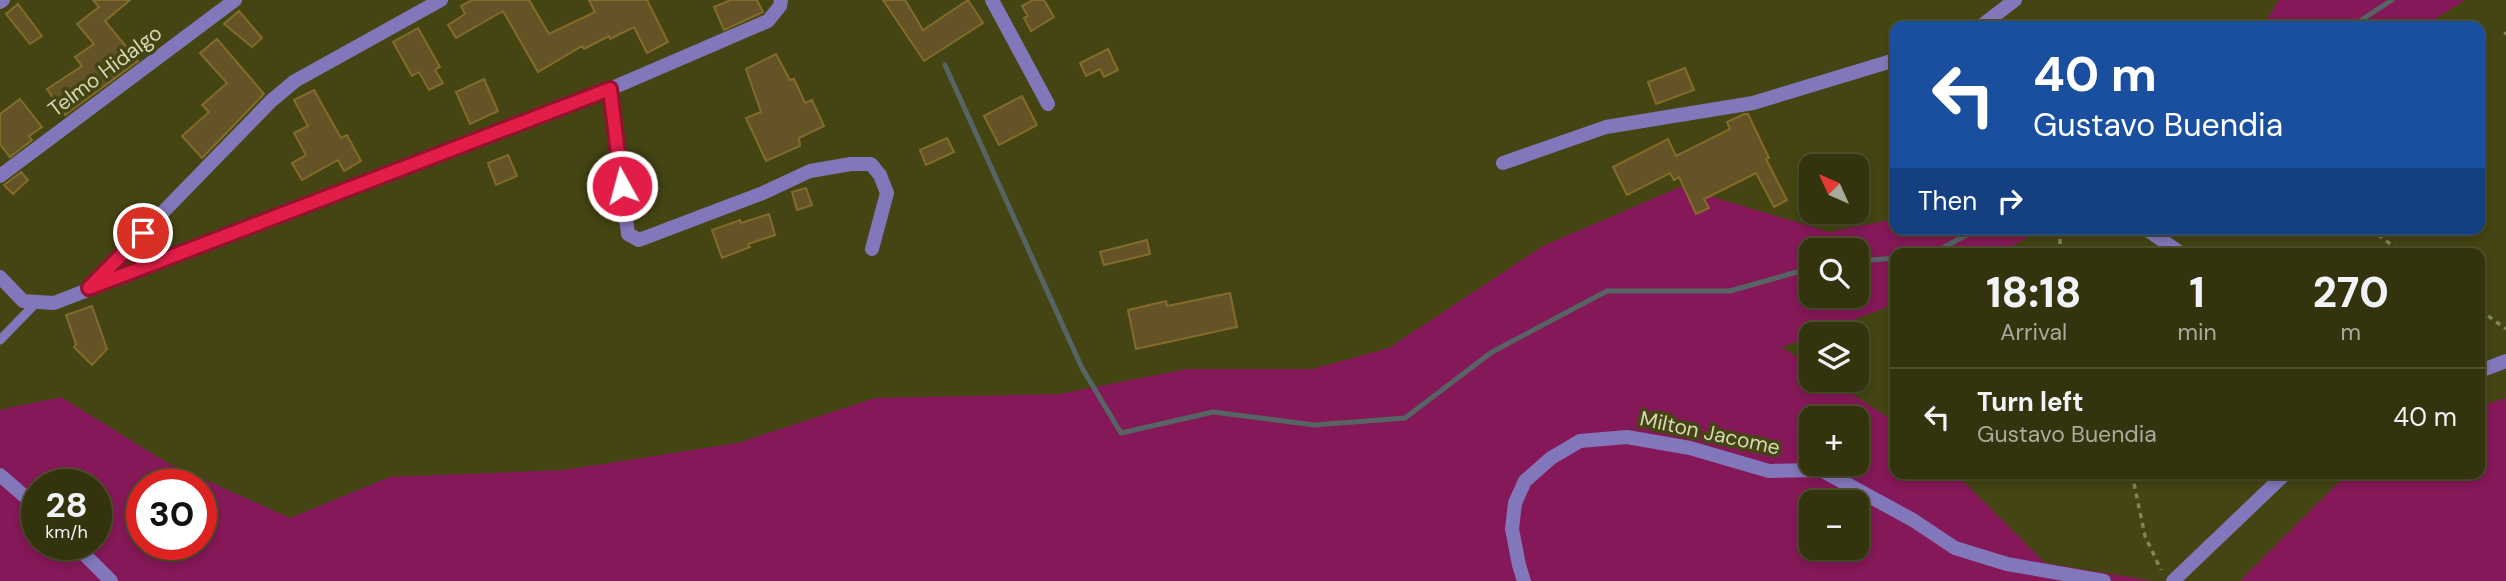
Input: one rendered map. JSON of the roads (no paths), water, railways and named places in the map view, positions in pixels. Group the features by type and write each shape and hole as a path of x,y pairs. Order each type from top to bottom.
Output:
{"street":[{"name":"Telmo Hidalgo","path":"0,176 235,0"},
{"path":"89,288 271,101 295,81 441,0"},
{"path":"0,277 23,301 54,303 610,89 768,21 780,6 780,0"},
{"path":"992,0 1048,104"},
{"path":"1988,21 2015,0"},
{"path":"1503,163 1606,127 1753,103 1890,62"},
{"path":"610,89 628,234 639,240 678,227 810,171 851,164 872,164 887,193 872,248"},
{"path":"2155,235 2173,248"},
{"path":"2485,369 2506,361"},
{"name":"Milton Jacome","path":"1524,581 1512,529 1515,503 1525,481 1551,458 1580,441 1627,437 1690,448 1769,471 1821,470 1913,520 1955,548 2007,564 2104,581"},
{"path":"0,475 21,493"},
{"path":"2173,581 2280,479"},
{"path":"90,560 111,581"}],"lane":[{"path":"0,341 36,303"}],"waterway":[{"path":"2360,21 2392,0"},
{"path":"945,65 1082,368 1121,433 1213,412 1314,425 1405,418 1492,352 1607,291 1730,291 1799,271"},
{"path":"1942,248 1967,235"},
{"path":"1869,260 1890,258"}]}
